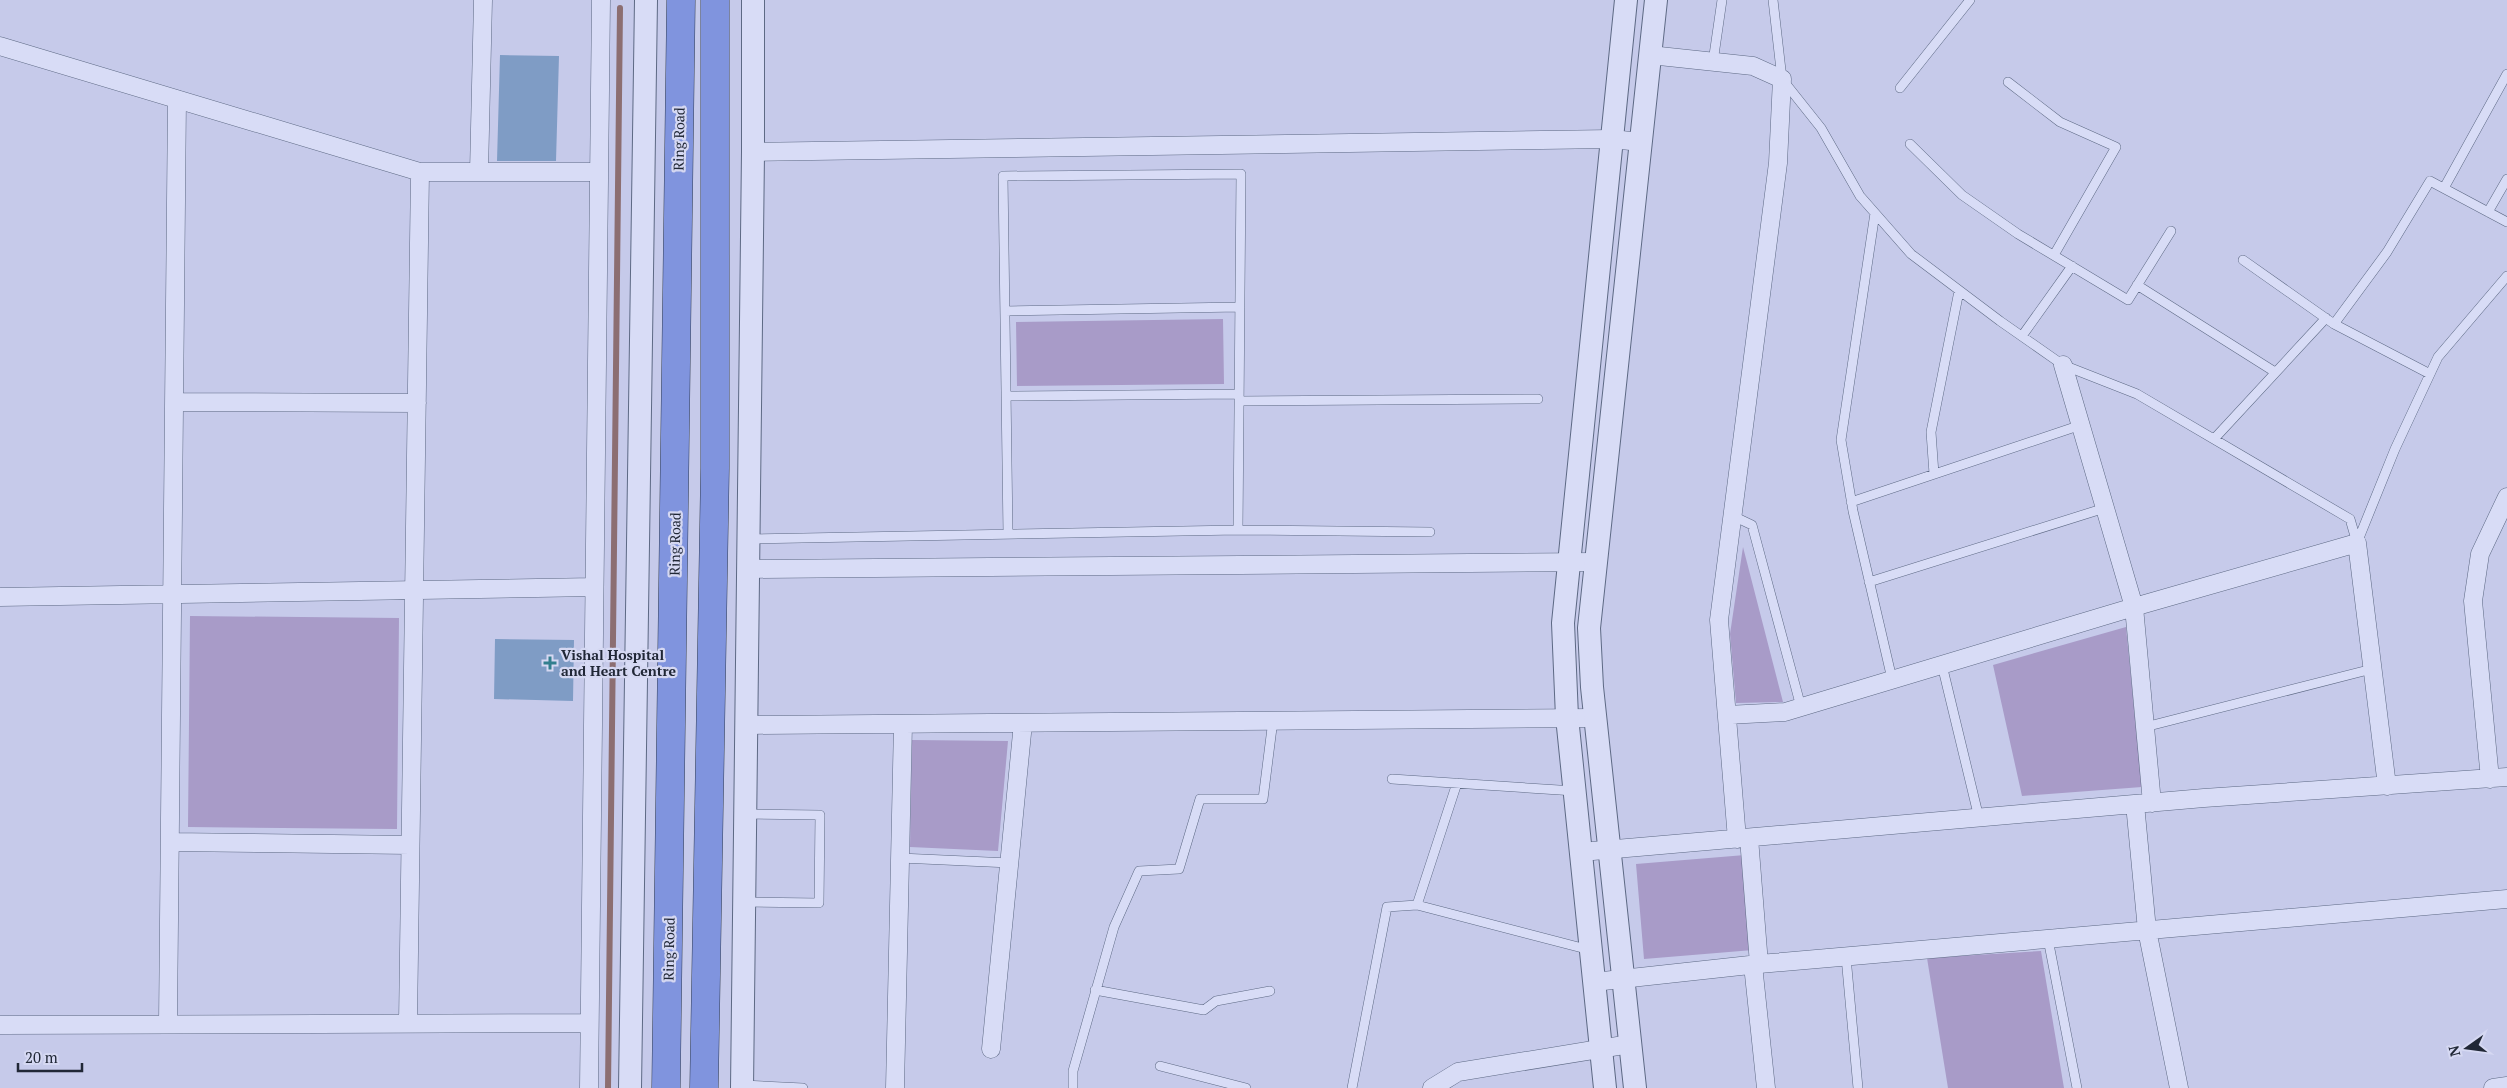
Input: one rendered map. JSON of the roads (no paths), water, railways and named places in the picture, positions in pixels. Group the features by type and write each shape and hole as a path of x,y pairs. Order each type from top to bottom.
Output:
{"highway":[{"name":"Ring Road","path":"666,1088 681,0"},
{"path":"704,1088 715,468 715,0"}],"street":[{"path":"479,172 483,0"},
{"path":"589,1088 588,1023 601,0"},
{"path":"630,1088 646,0"},
{"path":"742,1086 754,152 753,0"},
{"path":"1605,1088 1567,718 1563,623 1626,0"},
{"path":"1635,1088 1596,718 1589,628 1656,0"},
{"path":"0,46 420,172 599,172"},
{"path":"1650,55 1753,66 1782,79 1778,164 1719,620 1727,716 1743,838 1756,965 1766,1088"},
{"path":"168,1024 177,99"},
{"path":"754,152 1611,139 1641,142"},
{"path":"408,1023 420,172"},
{"path":"2063,365 2134,607 2145,728 2144,804 2147,930 2179,1088"},
{"path":"174,402 417,403"},
{"path":"1581,852 2144,804 2499,778 2473,601 2480,554 2505,508"},
{"path":"1727,716 1785,712 2134,607 2357,544 2387,786"},
{"path":"748,569 1596,562"},
{"path":"0,596 594,587"},
{"path":"747,725 1596,718"},
{"path":"991,1049 1023,723"},
{"path":"895,1088 903,724"},
{"path":"170,842 410,845"},
{"path":"1594,982 1756,965 2507,898"},
{"path":"0,1025 588,1023"},
{"path":"1432,1088 1459,1080 1630,1044"},
{"path":"2493,1088 2507,1086"}],"lane":[{"path":"1713,62 1722,0"},
{"path":"1773,0 1782,79 1821,128 1860,196 1911,254 1959,291 2063,365 2137,394 2350,519 2357,544"},
{"path":"1900,88 1970,0"},
{"path":"2444,188 2507,74"},
{"path":"2008,82 2060,122 2116,147 2054,255"},
{"path":"1910,144 1962,196 2018,234 2128,300 2171,231"},
{"path":"1008,534 1003,176 1241,174 1238,530"},
{"path":"2488,212 2507,179"},
{"path":"2334,324 2387,252 2430,181 2507,222"},
{"path":"1875,213 1841,440 1851,502 1892,679"},
{"path":"2243,260 2334,324 2430,374"},
{"path":"2022,336 2072,266"},
{"path":"2357,544 2395,449 2438,357 2507,276"},
{"path":"2137,285 2275,372"},
{"path":"1934,474 1931,432 1959,291"},
{"path":"1005,311 1240,307"},
{"path":"2214,439 2326,318"},
{"path":"1006,396 1538,399"},
{"path":"1851,502 2081,425"},
{"path":"1870,582 2105,508"},
{"path":"1733,516 1752,525 1801,707"},
{"path":"749,539 1238,530 1430,532"},
{"path":"1942,664 1979,818"},
{"path":"2145,728 2372,669"},
{"path":"1074,1088 1073,1072 1095,990 1114,927 1139,871 1179,869 1200,799 1263,799 1273,720"},
{"path":"1392,779 1575,791"},
{"path":"1417,905 1457,783"},
{"path":"744,902 819,903 820,864 820,815 745,814"},
{"path":"900,858 1010,863"},
{"path":"1352,1088 1387,907 1417,905 1591,951"},
{"path":"2048,939 2077,1088"},
{"path":"1846,957 1858,1088"},
{"path":"1095,990 1204,1010 1216,1001 1270,991"},
{"path":"1160,1066 1246,1088"},
{"path":"742,1086 803,1088"}],"waterway":[{"path":"608,1088 620,8"}],"place":[{"name":"Vishal Hospital and Heart Centre","path":"550,663"}]}
